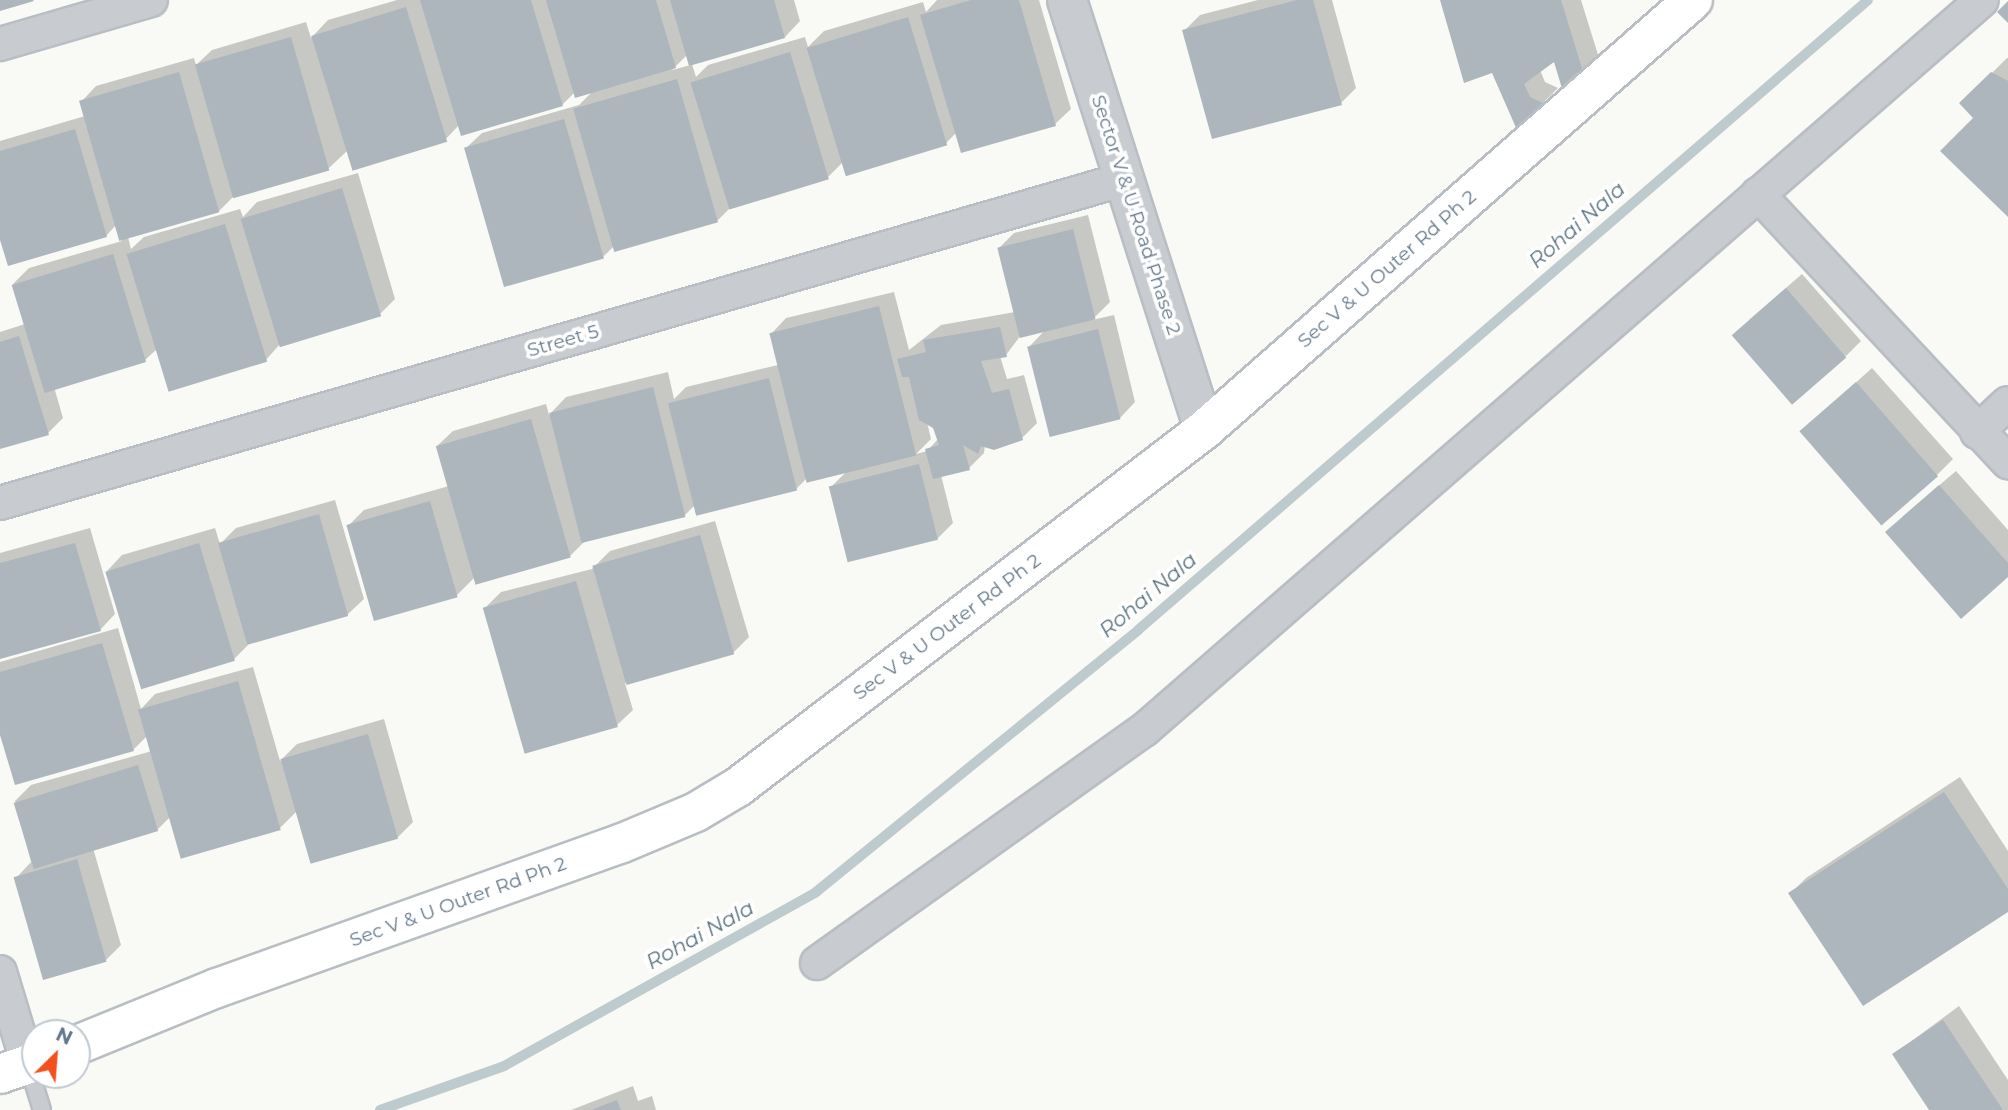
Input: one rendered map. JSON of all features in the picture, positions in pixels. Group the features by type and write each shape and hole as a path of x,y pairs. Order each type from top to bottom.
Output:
{"main road":[{"name":"Sec V & U Outer Rd Ph 2","path":"91,1039 217,988 696,812 748,779 1204,430 1693,0"}],"street":[{"path":"0,44 151,0"},
{"name":"Sector V & U Road Phase 2","path":"1067,0 1204,430"},
{"path":"817,963 1144,730 1982,0"},
{"name":"Street 5","path":"0,503 1125,179"},
{"path":"1758,194 1977,432 2008,462"},
{"path":"1977,432 2008,403"},
{"path":"0,972 21,1067"}],"lane":[{"path":"32,1089 42,1110"}],"building":[{"path":"0,0 33,0 34,1 0,11"},
{"path":"420,0 531,0 563,106 461,136"},
{"path":"546,0 656,0 676,68 575,98"},
{"path":"670,0 774,0 785,38 689,66"},
{"path":"971,0 1019,0 1056,126 961,153 920,15"},
{"path":"1297,0 1313,0 1342,105 1212,139 1182,30"},
{"path":"1440,0 1561,0 1585,78 1564,95 1554,62 1524,84 1530,97 1545,104 1517,130 1492,73 1464,83"},
{"path":"2008,1 2008,23 1997,12"},
{"path":"406,7 447,142 353,171 311,36"},
{"path":"908,17 947,145 846,176 807,48"},
{"path":"291,37 329,171 233,198 195,65"},
{"path":"790,52 829,179 729,210 691,82"},
{"path":"179,72 219,212 119,241 79,101"},
{"path":"1991,72 2008,81 2008,217 1940,151 1973,118 1959,103"},
{"path":"677,79 718,222 614,252 573,109"},
{"path":"564,119 604,258 504,287 464,148"},
{"path":"75,129 107,237 8,266 0,240 0,151"},
{"path":"342,188 381,316 280,347 241,219"},
{"path":"225,224 267,362 169,392 127,254"},
{"path":"1073,229 1095,319 1020,338 997,248"},
{"path":"113,254 146,362 45,393 12,285"},
{"path":"1786,288 1846,357 1792,405 1732,335"},
{"path":"879,306 916,455 807,483 769,333"},
{"path":"1000,327 1007,357 981,361 992,393 1009,389 1023,440 994,450 981,446 978,454 963,445 970,470 933,479 925,449 939,445 933,428 919,420 909,377 902,377 897,359 926,352 923,340"},
{"path":"1098,329 1120,419 1050,437 1027,347"},
{"path":"19,336 49,435 0,449 0,342"},
{"path":"769,378 797,491 696,516 668,403"},
{"path":"1856,382 1938,476 1881,526 1799,431"},
{"path":"653,387 685,517 582,543 549,413"},
{"path":"531,419 571,557 476,585 436,446"},
{"path":"919,464 938,540 848,562 829,486"},
{"path":"1939,485 2008,563 2008,577 1961,619 1885,532"},
{"path":"430,501 458,597 374,621 346,525"},
{"path":"319,514 348,616 247,645 218,543"},
{"path":"700,535 734,654 627,685 592,566"},
{"path":"75,543 101,631 0,659 0,563"},
{"path":"199,543 235,661 141,689 105,572"},
{"path":"576,581 618,727 525,754 483,608"},
{"path":"102,643 134,751 15,785 0,735 0,672"},
{"path":"238,681 281,830 181,859 138,710"},
{"path":"368,734 398,839 311,864 281,759"},
{"path":"138,765 158,831 34,869 14,803"},
{"path":"1944,792 2008,889 2008,912 1863,1006 1788,893"},
{"path":"77,859 106,962 43,980 14,877"},
{"path":"1943,1020 2003,1110 1929,1110 1892,1054"},
{"path":"617,1100 621,1110 591,1110"}],"waterway":[{"name":"Rohai Nala","path":"380,1110 504,1066 816,892 1138,630 1868,0"}]}
